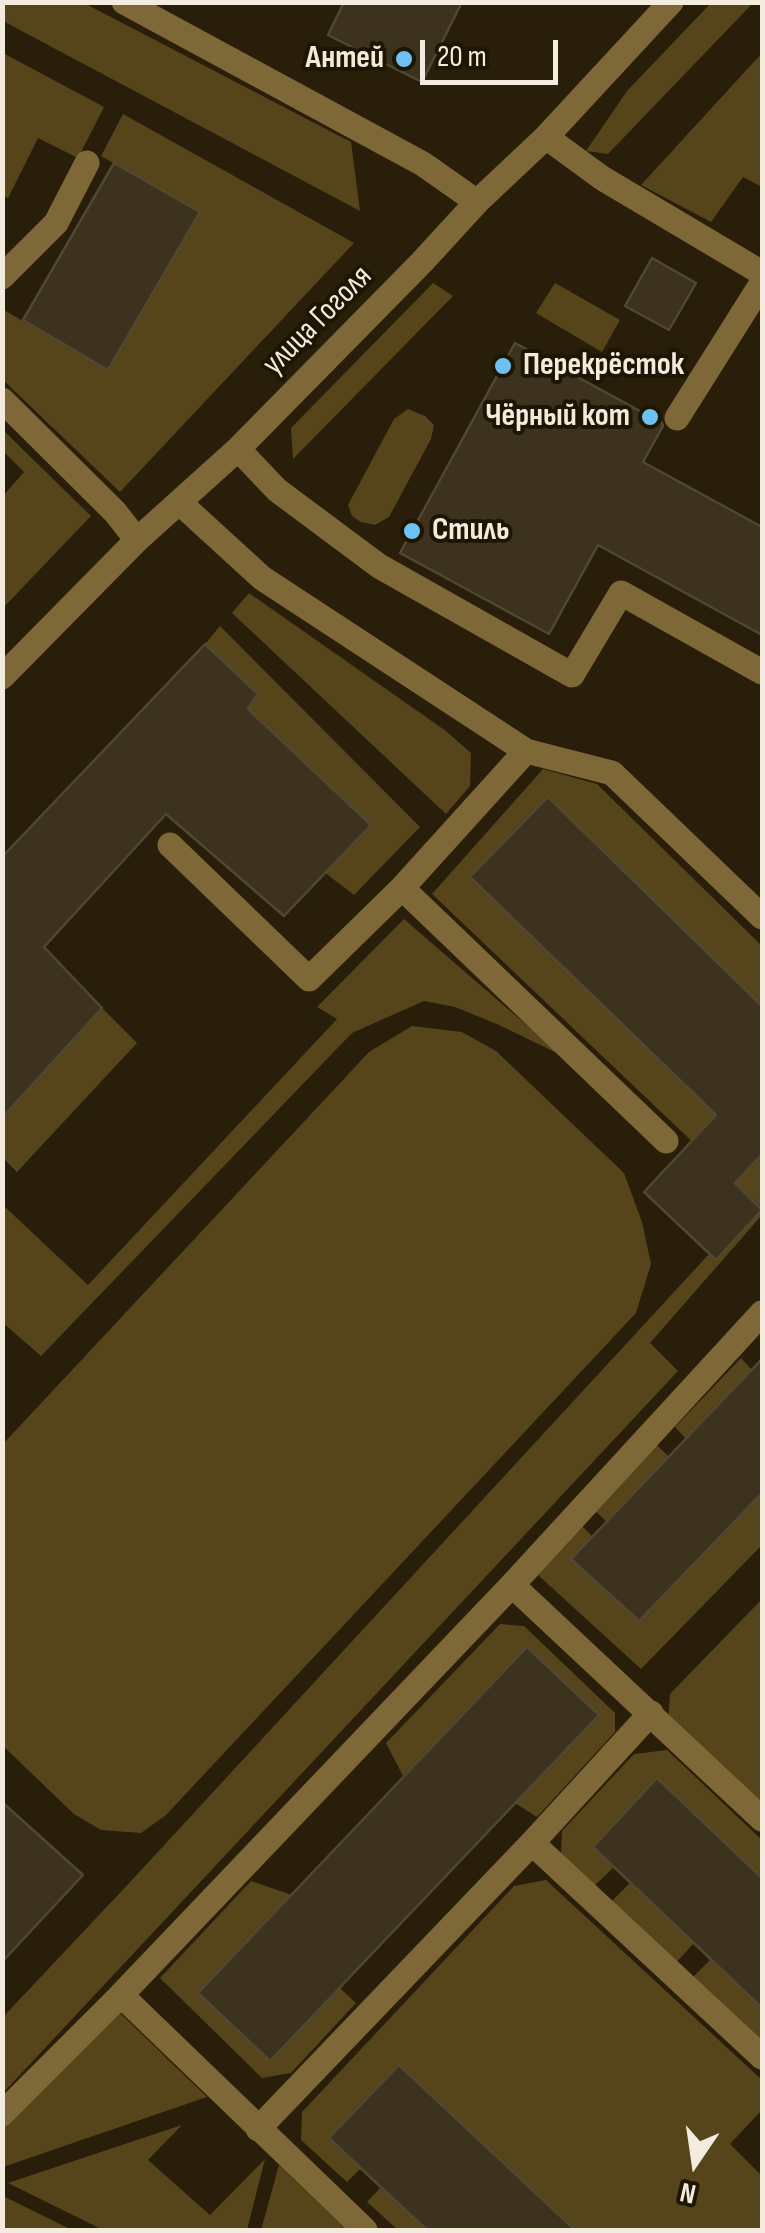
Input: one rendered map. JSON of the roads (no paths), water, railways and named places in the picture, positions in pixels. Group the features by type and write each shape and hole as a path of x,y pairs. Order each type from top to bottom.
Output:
{"street":[{"path":"124,2 423,164 477,202"},
{"name":"улица Гоголя","path":"2,676 137,540 238,450 477,202 546,138 671,2"},
{"path":"546,138 602,178 762,273"},
{"path":"2,278 56,223 86,162"},
{"path":"677,418 762,283"},
{"path":"2,400 137,540"},
{"path":"238,450 277,490 379,566 572,675 622,594 762,672"},
{"path":"180,503 262,578 526,751 612,773 762,916"},
{"path":"170,845 309,980 402,888 526,751"},
{"path":"402,888 666,1141"},
{"path":"2,2114 121,1995 512,1585 762,1313"},
{"path":"512,1585 762,1818"},
{"path":"258,2129 651,1713"},
{"path":"532,1842 762,2057"},
{"path":"121,1995 365,2230"}],"place":[{"name":"Антей","path":"404,59"},
{"name":"Перекрёсток","path":"503,366"},
{"name":"Чёрный кот","path":"650,417"},
{"name":"Стиль","path":"412,531"}]}
